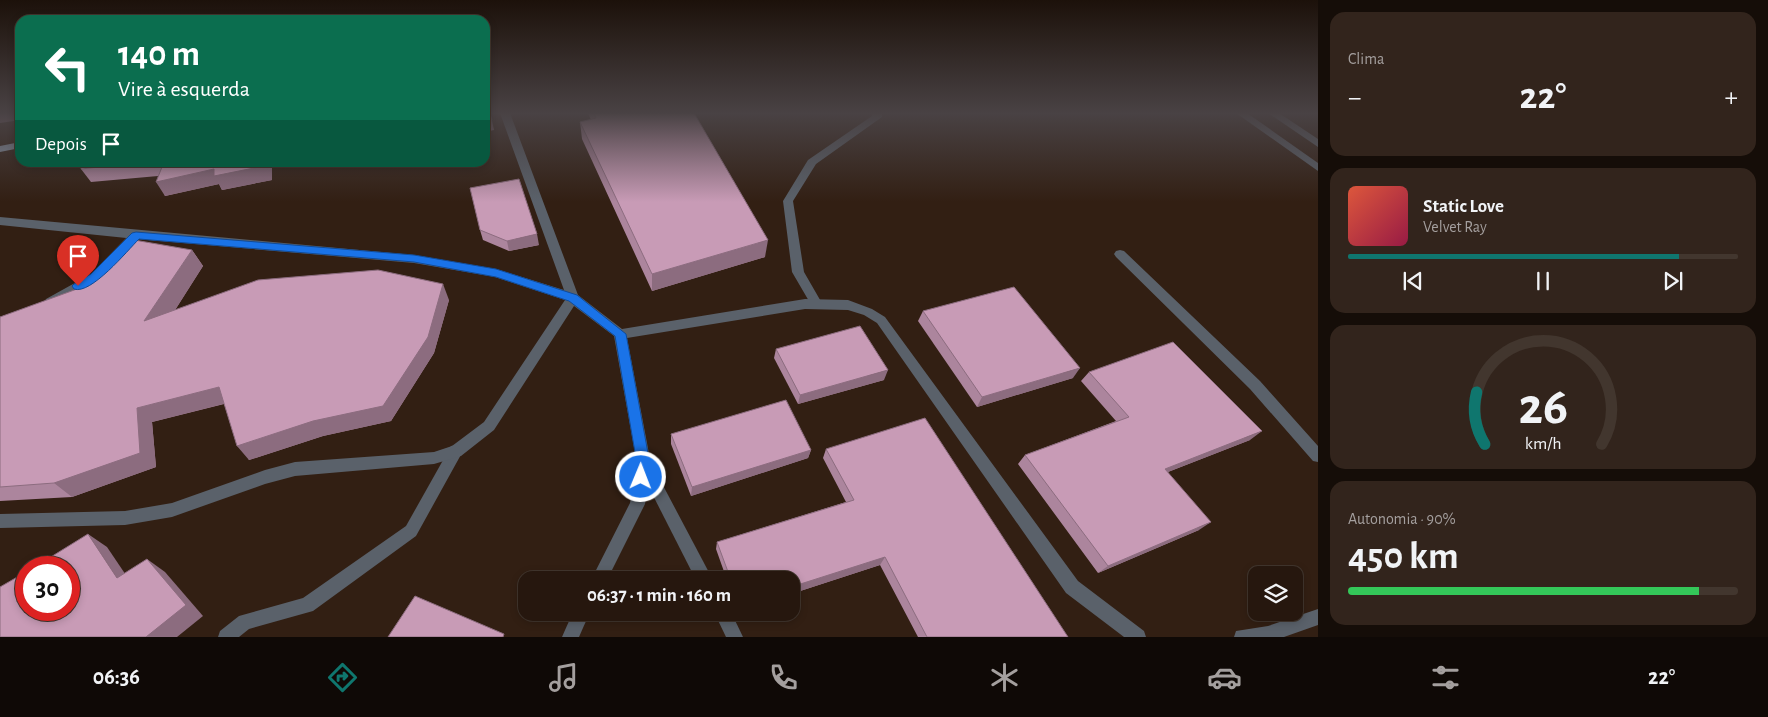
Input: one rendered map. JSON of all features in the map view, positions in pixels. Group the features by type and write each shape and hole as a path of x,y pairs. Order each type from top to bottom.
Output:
{"main road":[{"path":"0,149 15,146"}],"street":[{"path":"516,143 573,298"},
{"path":"817,305 798,272 788,201 812,162 839,143"},
{"path":"1283,143 1318,168"},
{"path":"0,221 136,236 414,259 496,273 573,298 620,334 644,464 700,571"},
{"path":"36,310 95,277 136,236"},
{"path":"1120,254 1255,385 1318,456"},
{"path":"0,521 124,518 172,510 265,477 295,469 434,458 456,451 489,426 573,298"},
{"path":"620,334 805,304 848,305 868,312 881,320 1072,587 1138,637"},
{"path":"226,637 245,622 306,605 411,531 456,451"},
{"path":"604,571 637,504 644,464"},
{"path":"1242,637 1269,636 1318,617"},
{"path":"570,637 578,621"},
{"path":"727,621 735,637"}],"building":[{"path":"590,143 711,143 768,240 652,274"},
{"path":"82,167 100,167 81,169"},
{"path":"162,167 259,167 214,176 214,169 156,182"},
{"path":"519,179 537,234 507,241 480,230 470,188"},
{"path":"134,240 192,250 144,321 258,280 378,270 443,284 428,337 383,406 313,421 237,446 219,387 137,408 140,453 54,483 0,487 0,317 88,285"},
{"path":"1014,287 1080,368 982,397 923,311"},
{"path":"860,326 888,370 800,395 776,349"},
{"path":"1173,342 1262,431 1165,469 1211,522 1108,566 1025,455 1129,417 1089,372"},
{"path":"786,400 811,450 692,487 671,434"},
{"path":"925,418 1068,637 927,637 885,557 800,584 800,571 728,571 717,542 854,500 826,449"},
{"path":"88,534 117,578 147,559 186,605 146,637 0,637 0,587 15,578 15,621 80,621 80,556 52,556"},
{"path":"415,596 504,634 503,637 388,637"}],"route":[{"path":"78,286 95,277 136,236 414,259 496,273 573,298 620,334 644,464 641,477"}]}
